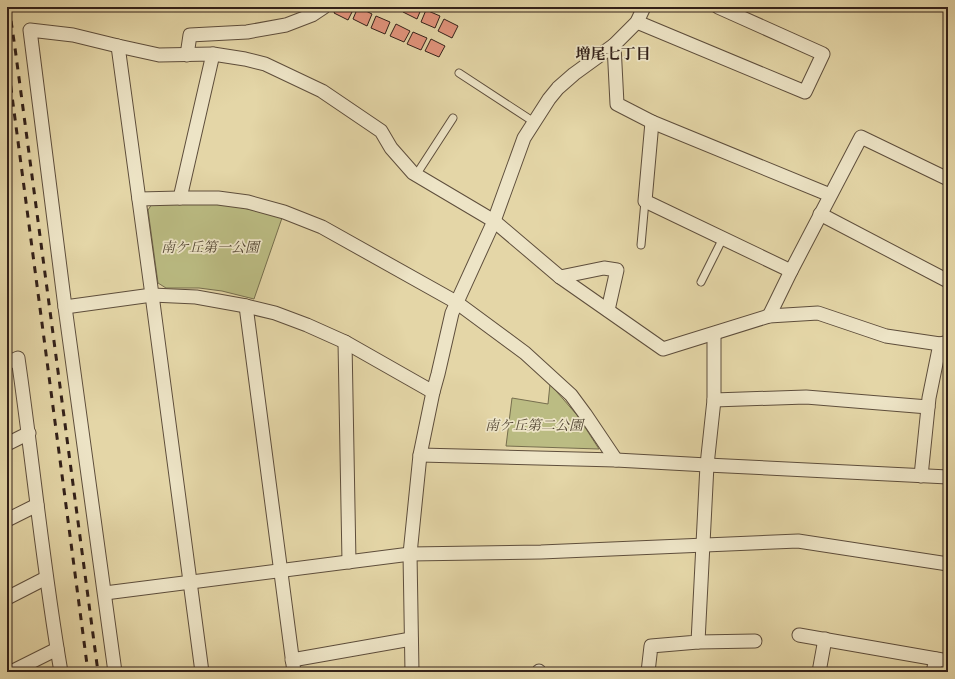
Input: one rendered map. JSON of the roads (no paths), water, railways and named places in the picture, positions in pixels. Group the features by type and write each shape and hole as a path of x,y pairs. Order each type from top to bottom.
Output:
{"street":[{"path":"187,55 190,35 247,32 286,25 312,15 324,7"},
{"path":"412,672 410,554 420,455 452,312 494,221 524,138 534,122 558,88 574,74 614,45 637,22 644,7"},
{"path":"637,22 806,92 823,54 718,7"},
{"path":"115,672 65,307 30,30 73,35 159,55 213,54 246,59 265,64 322,91 381,130 391,148 413,173 494,221 560,277 663,350 770,316 818,314 886,336 944,343 929,398 922,476"},
{"path":"614,45 616,104 652,122 830,195"},
{"path":"118,46 202,672"},
{"path":"180,198 213,54"},
{"path":"652,122 645,200 791,271"},
{"path":"770,316 820,214 861,138 948,179"},
{"path":"139,199 218,198 248,202 284,212 322,227 456,302 525,353 571,394 616,460"},
{"path":"820,214 948,280"},
{"path":"560,277 604,268 617,270 608,310"},
{"path":"65,307 152,295 196,296 246,306 275,313 345,342 433,392"},
{"path":"246,306 293,666 411,639"},
{"path":"698,642 707,465 714,400 714,334"},
{"path":"345,342 348,562"},
{"path":"7,363 18,358 46,578 61,672"},
{"path":"714,400 806,397 928,407"},
{"path":"7,444 28,433"},
{"path":"420,455 616,460 922,476 948,476"},
{"path":"7,520 37,505"},
{"path":"105,593 410,554 541,552 798,541 948,564"},
{"path":"7,598 46,578"},
{"path":"799,635 825,639 939,664"},
{"path":"818,672 825,639"},
{"path":"648,672 651,646 698,642 755,641"},
{"path":"11,672 57,649"}],"lane":[{"path":"459,73 534,122"},
{"path":"416,175 453,118"},
{"path":"641,245 645,200"},
{"path":"701,282 723,238"}],"railway":[{"path":"9,7 98,672"},
{"path":"7,58 88,672"}],"district":[{"name":"増尾七丁目","path":"613,54"}],"park label":[{"name":"南ケ丘第一公園","path":"210,247"},
{"name":"南ケ丘第二公園","path":"534,425"}]}
